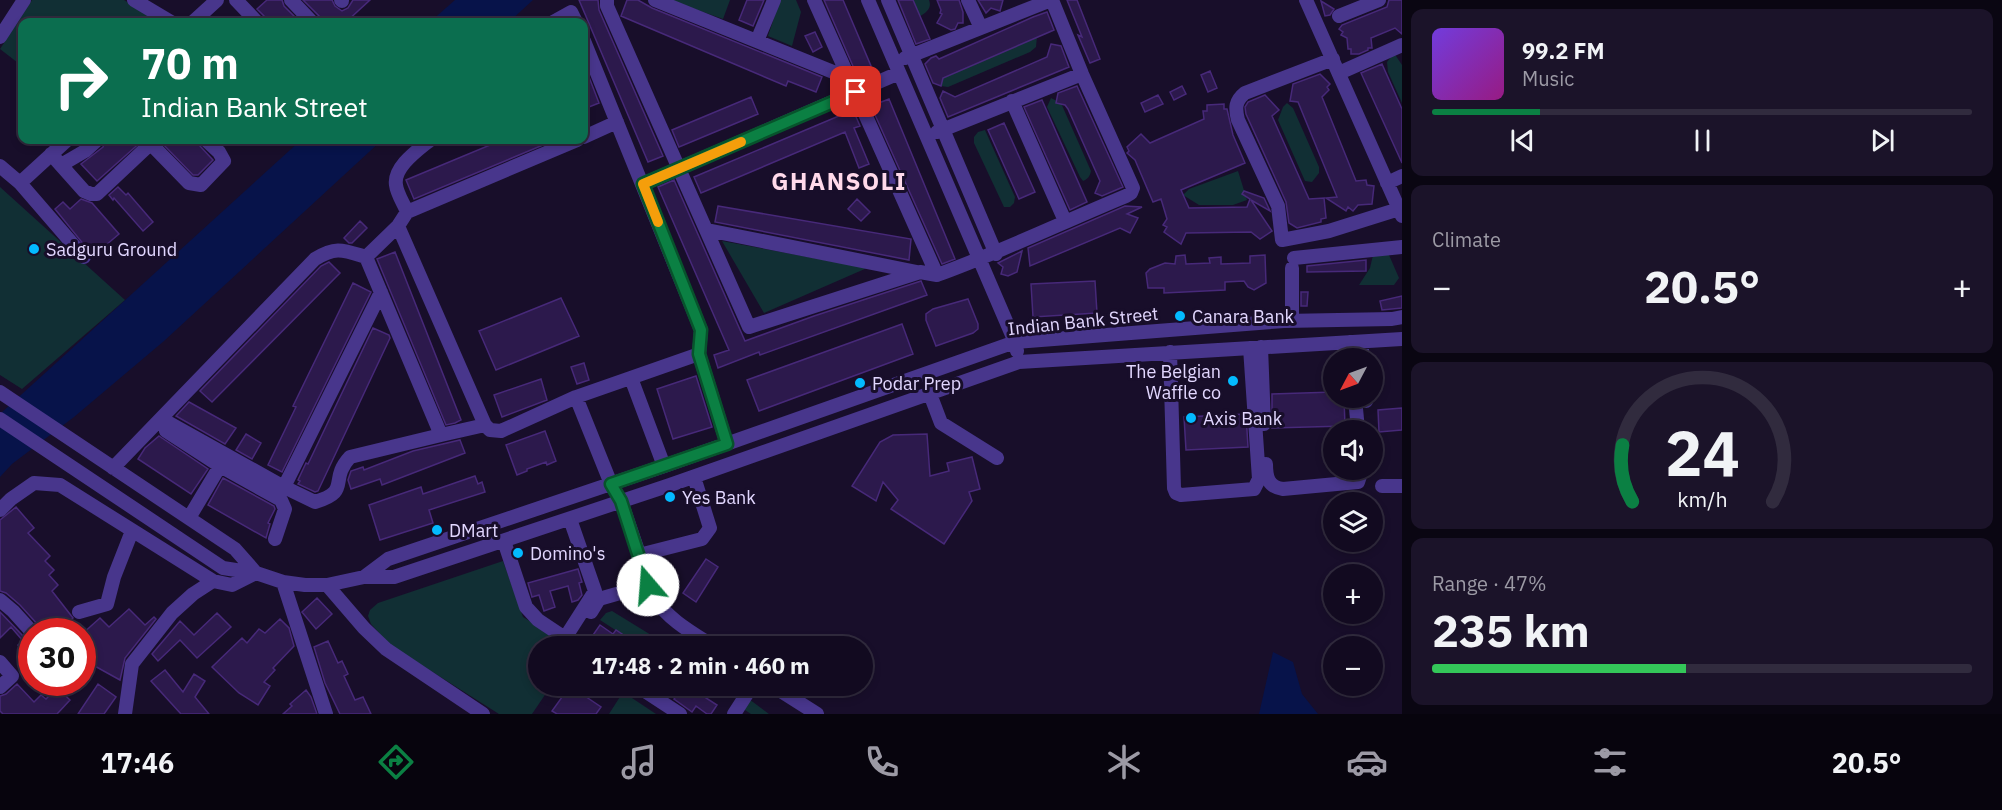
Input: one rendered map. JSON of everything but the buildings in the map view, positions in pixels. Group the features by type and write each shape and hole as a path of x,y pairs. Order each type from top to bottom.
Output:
{"street":[{"path":"0,37 24,0"},
{"path":"134,0 164,18"},
{"path":"197,18 217,0"},
{"path":"236,0 253,18"},
{"path":"291,0 308,18"},
{"path":"607,0 607,6 749,327 920,272"},
{"path":"655,0 848,78"},
{"path":"757,41 774,0"},
{"path":"814,0 937,275"},
{"path":"868,0 1015,342 1019,362"},
{"path":"888,0 996,254"},
{"path":"968,0 981,28"},
{"path":"643,184 856,92 897,68 912,55 1052,0 1133,188 1126,196 1065,221 996,254 937,275 707,230"},
{"path":"1306,0 1333,59 1401,212 1329,231 1282,240 1278,206 1238,120 1235,108 1238,98 1245,93 1333,59"},
{"path":"1339,16 1379,0"},
{"path":"561,18 572,12 574,18"},
{"path":"1339,73 1402,45"},
{"path":"588,51 701,330 699,354 727,444"},
{"path":"926,136 1082,74"},
{"path":"1012,101 1065,221"},
{"path":"588,135 617,122"},
{"path":"20,183 62,144"},
{"path":"61,165 93,144"},
{"path":"51,154 84,191 91,195 97,194 152,145 189,183 201,185 224,161 210,144"},
{"path":"407,212 396,185 397,176 401,167 426,144"},
{"path":"366,256 398,226 407,212 568,144"},
{"path":"0,166 20,183 84,256"},
{"path":"1388,183 1402,176"},
{"path":"398,226 485,425 490,430 501,431 576,397 699,354"},
{"path":"113,468 315,259 329,250 347,251 366,256"},
{"path":"1292,321 1293,263 1399,253"},
{"path":"366,256 441,435"},
{"path":"284,487 381,292"},
{"name":"Indian Bank Street","path":"364,577 388,559 664,466 1015,342 1292,321 1402,317"},
{"name":"Indian Bank Street","path":"364,577 394,577 504,541 694,477 1019,362 1402,339"},
{"path":"1354,348 1356,342"},
{"path":"1356,342 1359,348"},
{"path":"1170,352 1174,488 1176,493 1181,495 1256,487 1258,479 1255,348"},
{"path":"1255,348 1266,477 1270,483 1276,488 1283,489 1358,482 1359,480"},
{"path":"631,378 664,466"},
{"path":"1,393 235,549 256,573"},
{"path":"930,394 941,423 997,458"},
{"path":"576,397 611,484 621,501 648,585 662,610 672,620 697,636"},
{"path":"0,419 223,568 256,573 283,582 327,585 364,577"},
{"path":"162,419 315,502 334,495 339,487 338,475 350,458 485,425"},
{"path":"140,448 153,434 162,430 166,431 220,466 281,500 285,509 275,539"},
{"path":"79,471 93,454"},
{"path":"189,518 220,466"},
{"path":"639,555 706,536 710,528 694,477"},
{"path":"0,510 34,483 60,485 213,581 232,585 256,573"},
{"path":"1382,486 1402,486"},
{"path":"504,541 526,607 538,620 565,638 595,591 570,519"},
{"path":"79,612 107,604 114,577 132,531"},
{"path":"125,714 132,664 172,613 193,594 213,581"},
{"path":"283,582 326,714"},
{"path":"327,585 364,628 386,649 483,714"},
{"path":"576,636 599,599 648,585"},
{"path":"0,600 19,618"},
{"path":"0,662 12,676 0,687"},
{"path":"652,696 680,714"},
{"path":"726,714 738,696"},
{"path":"734,714 746,696"},
{"path":"789,696 817,714"}],"green space":[{"path":"32,0 124,0 153,18 20,18"},
{"path":"669,0 730,0 723,19"},
{"path":"780,0 796,0 801,12 792,46 768,36"},
{"path":"910,0 929,0 929,8 920,16"},
{"path":"18,21 18,63 0,49"},
{"path":"1037,36 1036,47 1030,52 948,87 941,86 937,81 938,76"},
{"path":"1394,53 1402,65 1402,103 1388,72 1387,62"},
{"path":"1051,98 1061,103 1091,171 1083,181 1047,107"},
{"path":"1287,103 1293,108 1319,167 1319,173 1312,182 1305,181 1278,120"},
{"path":"985,130 1015,197 1010,207 1004,207 974,143 974,137 978,132"},
{"path":"1238,171 1247,200 1233,205 1199,205 1183,195 1189,189"},
{"name":"Sadguru Ground","path":"0,187 125,300 22,389 0,375"},
{"path":"722,241 867,268 764,313"},
{"path":"1373,255 1389,255 1399,278 1394,285 1359,285 1370,268"},
{"path":"503,561 523,617 554,636 528,636 528,696 544,696 532,714 499,714 390,645 371,624 368,616 370,610 378,603"},
{"path":"612,611 653,636 625,636 600,620 606,613"},
{"path":"620,696 629,696 656,714 609,714"},
{"path":"749,699 769,714 751,714 742,708"}],"shaded area":[{"path":"455,0 533,0 513,18 435,18"},
{"path":"297,144 378,144 164,341 74,417 12,464 0,477 0,414"},
{"path":"1273,652 1293,662 1302,694 1318,714 1259,714"}],"slow traffic":[{"path":"658,222 643,184 741,142"}],"place":[{"name":"Sadguru Ground","path":"34,249"},
{"name":"Canara Bank","path":"1180,316"},
{"name":"The Belgian Waffle co","path":"1233,381"},
{"name":"Podar Prep","path":"860,383"},
{"name":"Axis Bank","path":"1191,418"},
{"name":"Yes Bank","path":"670,497"},
{"name":"DMart","path":"437,530"},
{"name":"Domino's","path":"518,553"}],"district":[{"name":"GHANSOLI","path":"839,181"}],"route":[{"path":"648,585 621,501 611,484 727,444 699,354 701,330 643,184 856,92"}]}
